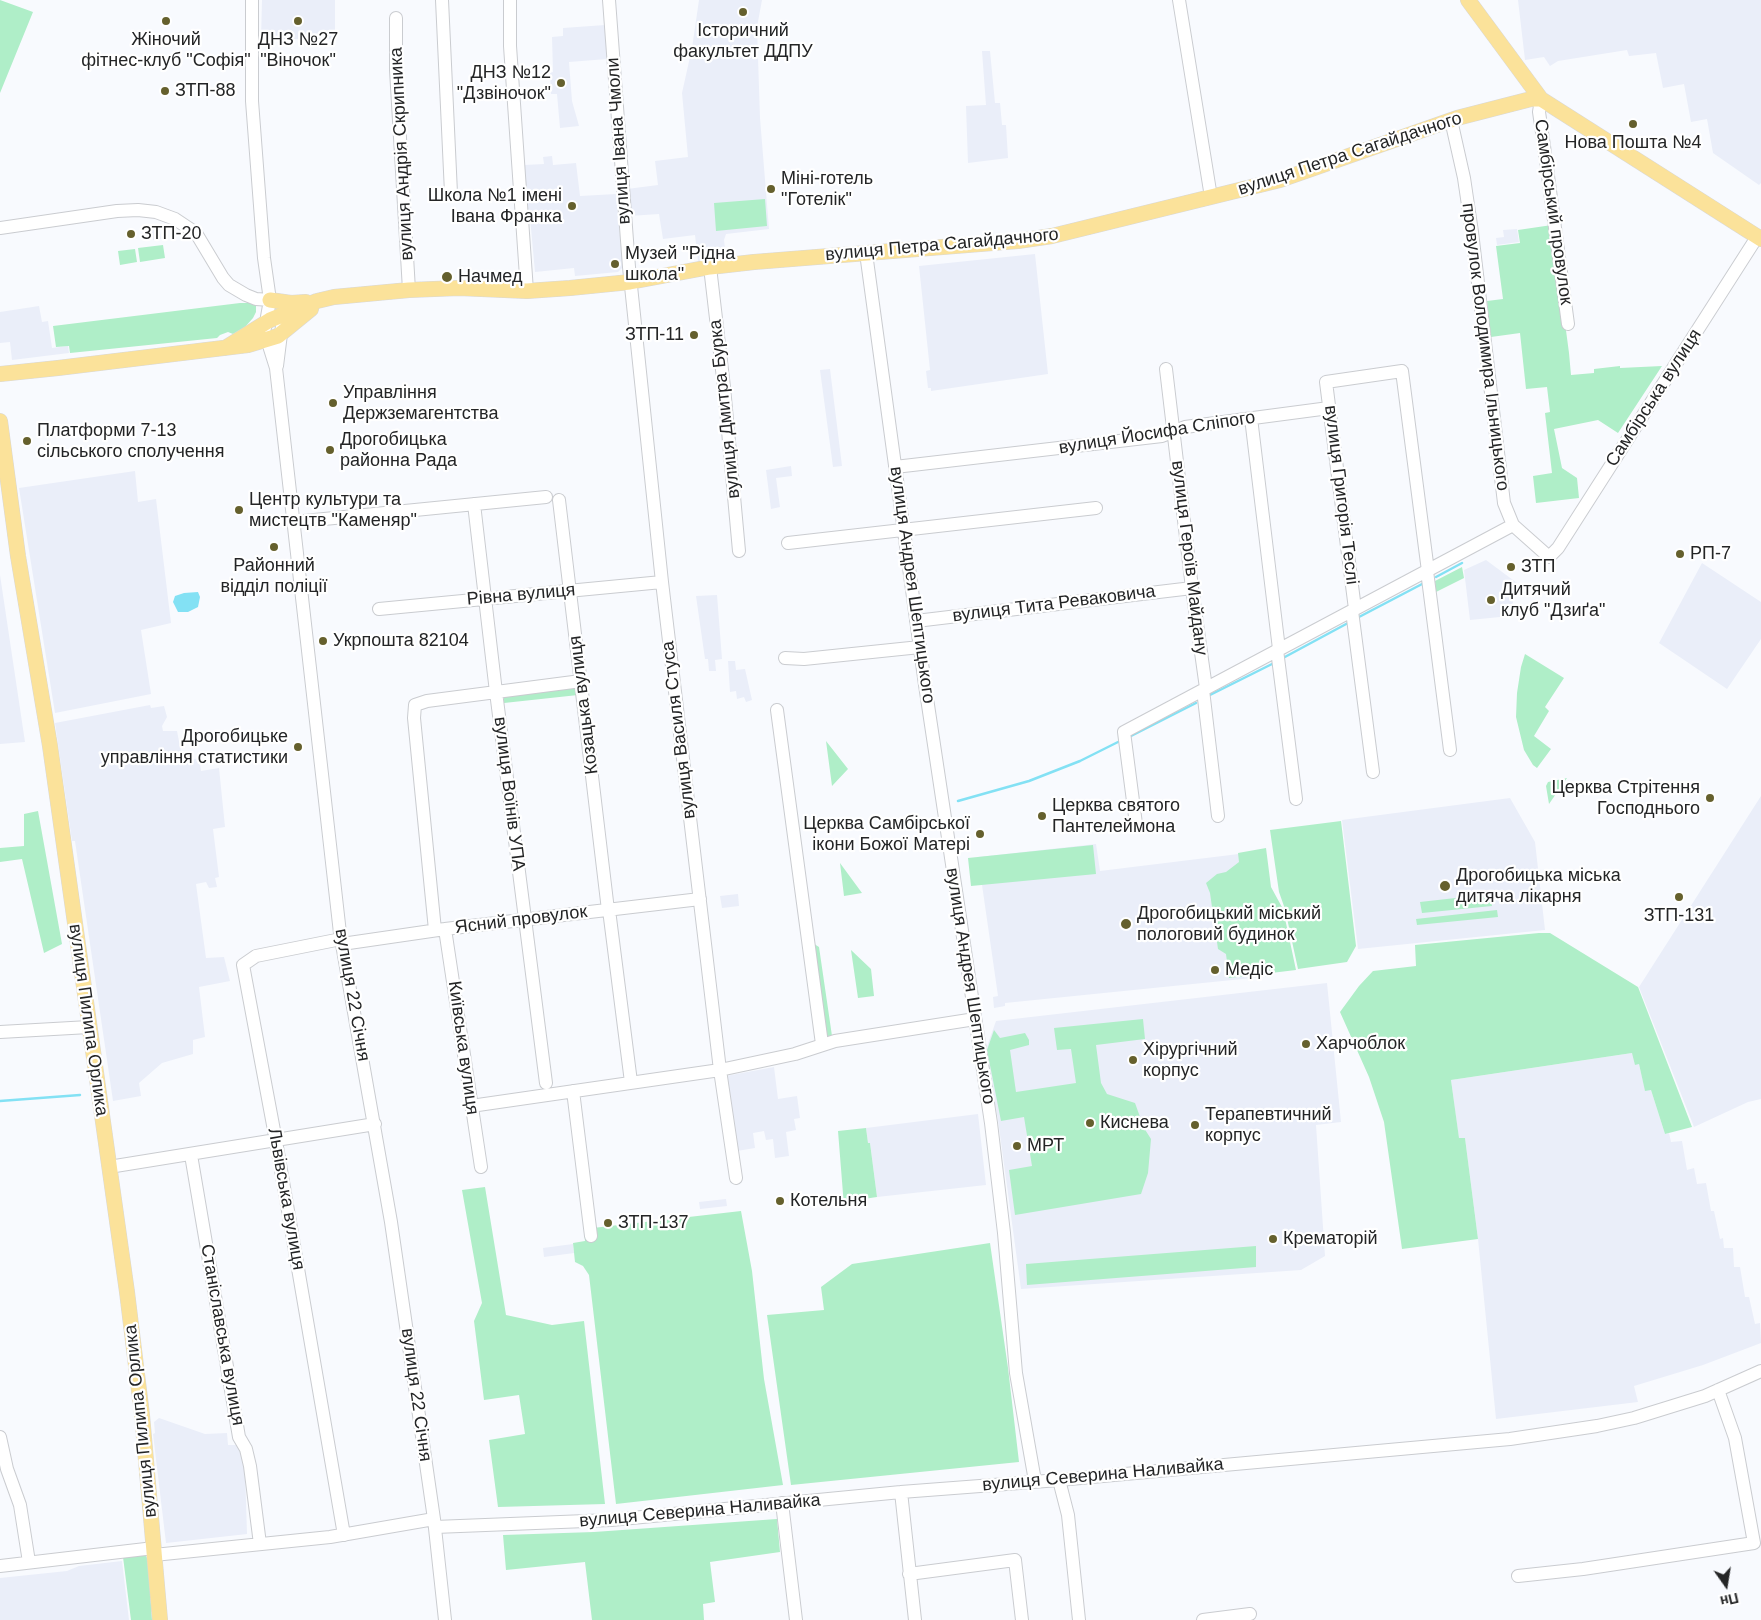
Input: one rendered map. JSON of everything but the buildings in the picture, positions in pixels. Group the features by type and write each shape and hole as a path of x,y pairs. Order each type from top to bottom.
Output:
{"main road":[{"name":"Самбірська вулиця","path":"1468,0 1540,99 1760,237"},
{"name":"вулиця Петра Сагайдачного","path":"270,300 291,303 408,290 478,287 528,290 570,288 630,282 710,267 754,262 1018,241 1052,236 1280,180 1451,120 1531,99 1540,99"},
{"path":"0,374 248,345 308,311 322,300"},
{"path":"225,348 275,329"},
{"name":"вулиця Пилипа Орлика","path":"0,421 18,556 50,746 127,1292 142,1415 160,1620"}],"street":[{"path":"252,0 252,101 263,244 275,329"},
{"path":"442,0 451,193"},
{"path":"510,0 510,46 528,290"},
{"name":"вулиця Івана Чмоли","path":"609,0 630,282"},
{"path":"1179,0 1211,197"},
{"name":"вулиця Андрія Скрипника","path":"396,18 396,70 408,290"},
{"name":"Самбірський провулок","path":"1540,99 1539,112 1568,324"},
{"name":"провулок Володимира Ільницького","path":"1451,120 1464,178 1472,232 1504,504 1513,525 1549,557"},
{"path":"0,228 117,211 138,210 156,212 175,219 196,233 223,278 229,284 246,295 270,300"},
{"name":"Самбірська вулиця","path":"1549,557 1558,548 1760,237"},
{"name":"вулиця Андрея Шептицького","path":"866,253 916,621 991,1123 1002,1214 1016,1372 1035,1481"},
{"name":"вулиця Дмитра Бурка","path":"710,267 724,387 739,551"},
{"name":"вулиця Василя Стуса","path":"630,282 662,582 720,1070 736,1178"},
{"name":"вулиця 22 Січня","path":"275,329 276,368 342,941 391,1222 435,1523 445,1620"},
{"path":"248,345 266,355 276,368"},
{"name":"вулиця Героїв Майдану","path":"1166,369 1218,816"},
{"name":"вулиця Григорія Теслі","path":"1373,772 1326,382 1402,371 1428,571"},
{"name":"вулиця Йосифа Сліпого","path":"895,467 1162,436 1185,427 1329,408"},
{"path":"1251,418 1296,799"},
{"path":"294,522 546,497"},
{"name":"Козацька вулиця","path":"559,500 608,910 632,1082"},
{"name":"вулиця Воїнів УПА","path":"474,504 546,1083"},
{"path":"788,543 1096,508"},
{"path":"1136,824 1124,732 1513,525"},
{"path":"1428,571 1450,750"},
{"name":"Рівна вулиця","path":"379,609 662,582"},
{"name":"вулиця Тита Реваковича","path":"916,621 1192,588"},
{"path":"785,658 804,659 920,647"},
{"path":"496,692 581,682"},
{"name":"Київська вулиця","path":"481,1167 440,930 414,705 426,701 496,692"},
{"path":"778,710 822,1044"},
{"name":"Ясний провулок","path":"342,941 700,899"},
{"name":"Львівська вулиця","path":"342,941 256,956 243,965 276,1141 344,1535"},
{"path":"471,1106 720,1070 795,1054 822,1044 975,1019"},
{"path":"0,1032 89,1027"},
{"path":"572,1091 591,1236"},
{"path":"109,1167 375,1124"},
{"name":"Станіславська вулиця","path":"191,1155 239,1438 246,1450 250,1466 260,1544"},
{"name":"вулиця Северина Наливайка","path":"0,1566 29,1562 260,1544 435,1523 578,1522 1510,1439 1597,1426 1634,1418 1676,1406 1761,1371"},
{"path":"1518,1576 1583,1569 1754,1543 1736,1438 1718,1390"},
{"path":"0,1437 7,1468 20,1505 29,1562"},
{"path":"1059,1480 1068,1515 1079,1620"},
{"path":"901,1492 908,1574 915,1620"},
{"path":"782,1503 796,1620"},
{"path":"908,1574 1015,1560 1022,1620"},
{"path":"1203,1620 1250,1614"}],"shaded area":[{"name":"ДНЗ №27 \"Віночок\"","path":"262,0 335,0 335,39 261,39"},
{"path":"699,0 762,0 757,27 760,118 769,229 726,234 724,240 726,257 698,261 695,235 663,239 659,214 629,216 627,189 658,185 655,161 688,157 682,93 692,48"},
{"path":"1518,0 1761,0 1761,183 1759,185 1713,153 1707,119 1691,122 1684,84 1663,88 1656,53 1629,56 1627,50 1558,61 1550,66 1544,57 1525,60"},
{"name":"ДНЗ №12 \"Дзвіночок\"","path":"605,25 607,59 569,62 572,101 579,126 560,128 557,94 551,94 550,73 553,72 552,37 563,36 563,28"},
{"path":"982,51 990,51 995,103 1000,103 1002,125 1006,125 1008,158 968,163 966,106 986,105"},
{"name":"Школа №1 імені Івана Франка","path":"552,156 553,165 576,163 580,196 616,194 623,267 618,272 575,276 574,268 535,272 524,165 544,164 543,157"},
{"path":"159,224 161,239 153,240 153,235 146,236 144,226"},
{"path":"1517,229 1519,242 1497,245 1496,238 1504,237 1503,230"},
{"path":"1035,254 1048,374 931,391 931,388 928,388 926,371 930,370 919,266"},
{"path":"39,306 42,322 48,321 52,348 68,346 69,353 12,360 10,342 0,343 0,312"},
{"path":"830,369 842,466 833,467 820,370"},
{"path":"791,466 792,476 776,478 780,507 771,509 766,470"},
{"path":"135,471 138,502 156,499 171,623 141,630 151,694 55,713 19,488"},
{"name":"Дитячий клуб \"Дзиґа\"","path":"1486,560 1517,583 1510,616 1470,620 1464,570"},
{"path":"1702,563 1761,602 1761,639 1727,689 1659,643"},
{"path":"0,575 25,742 0,744"},
{"path":"717,595 722,659 715,660 716,671 709,671 708,659 705,659 696,596"},
{"path":"728,661 735,661 736,670 745,669 752,700 746,702 744,697 737,699 736,691 730,692"},
{"path":"150,705 151,708 164,706 167,717 162,726 163,731 177,731 183,762 199,758 201,771 219,768 225,827 213,829 219,877 215,878 217,887 209,888 206,882 196,884 206,958 224,957 230,981 199,987 205,1037 193,1040 193,1054 162,1063 139,1083 141,1096 113,1101 75,841 72,841 55,723"},
{"path":"1761,796 1761,1099 1748,1102 1694,1127 1639,987"},
{"name":"Дрогобицька міська дитяча лікарня","path":"1510,798 1535,842 1545,930 1358,949 1342,820"},
{"name":"Дрогобицький міський пологовий будинок","path":"1096,844 1100,871 1255,852 1272,976 1005,1003 1005,1006 994,1008 993,997 998,996 978,857"},
{"path":"738,894 739,906 722,908 720,896"},
{"path":"1327,983 1341,1122 1316,1125 1325,1256 1301,1270 1021,1289 998,1120 985,1052 996,1021"},
{"path":"1632,1053 1639,1064 1645,1090 1651,1090 1665,1134 1669,1133 1671,1142 1682,1141 1687,1170 1694,1168 1697,1184 1706,1183 1711,1211 1714,1211 1720,1239 1723,1238 1724,1248 1733,1248 1734,1267 1740,1267 1745,1297 1749,1297 1755,1324 1760,1323 1761,1343 1703,1365 1634,1386 1638,1402 1496,1419 1478,1239 1465,1138 1459,1139 1451,1080"},
{"path":"774,1067 778,1099 797,1096 800,1118 794,1119 796,1130 786,1132 789,1156 775,1158 773,1139 766,1140 764,1131 753,1133 755,1148 737,1151 726,1076"},
{"path":"978,1114 986,1185 877,1197 870,1143 868,1143 866,1128"},
{"path":"726,1199 727,1206 700,1209 699,1202"},
{"path":"573,1244 574,1253 544,1257 543,1248"},
{"path":"159,1418 205,1434 227,1433 228,1445 241,1445 245,1469 247,1534 166,1543 153,1434 155,1433 154,1422"},
{"path":"122,1561 129,1620 0,1620 0,1578 67,1571 79,1566"}],"green space":[{"path":"0,0 33,12 0,93"},
{"path":"765,199 767,226 716,231 714,203"},
{"path":"1552,225 1571,375 1594,373 1594,369 1620,366 1620,368 1662,366 1618,433 1598,420 1554,429 1562,468 1577,478 1579,498 1536,503 1533,476 1552,473 1545,413 1550,412 1547,387 1526,389 1520,333 1491,337 1487,301 1503,299 1496,246 1520,243 1518,230"},
{"path":"163,245 165,258 140,262 138,248"},
{"path":"135,249 137,262 120,265 118,251"},
{"path":"240,303 256,303 256,312 253,318 245,327 233,334 228,332 217,338 70,353 69,346 56,347 53,326"},
{"path":"1462,567 1464,578 1436,592 1435,581"},
{"path":"1525,654 1564,678 1545,707 1549,711 1534,736 1551,749 1537,768 1524,750 1516,717 1517,693"},
{"path":"577,688 578,695 504,703 504,696"},
{"path":"826,741 848,769 832,786"},
{"path":"1567,778 1549,804 1546,786 1548,782"},
{"path":"38,811 62,944 44,953 22,859 0,862 0,848 24,846 24,814"},
{"path":"1341,821 1356,946 1347,962 1298,969 1285,909 1279,892 1270,830"},
{"path":"1093,845 1096,874 971,886 968,858"},
{"path":"1266,848 1271,887 1283,909 1296,970 1229,978 1226,954 1218,949 1210,893 1206,883 1217,874 1226,872 1239,862 1238,853"},
{"path":"840,863 862,893 844,896"},
{"path":"1491,894 1492,906 1422,913 1420,902"},
{"path":"1497,910 1498,917 1417,925 1416,919"},
{"path":"1550,933 1638,987 1692,1127 1665,1134 1651,1090 1645,1091 1639,1064 1635,1065 1632,1053 1451,1080 1459,1138 1465,1138 1478,1239 1402,1249 1384,1122 1369,1077 1340,1012 1359,986 1373,971 1416,966 1415,945"},
{"path":"811,942 819,947 832,1036 824,1037"},
{"path":"851,950 871,969 874,996 858,998"},
{"path":"1143,1019 1145,1039 1096,1045 1101,1083 1107,1094 1135,1103 1144,1128 1151,1139 1148,1173 1141,1194 1015,1215 1009,1170 1032,1166 1024,1117 1001,1121 987,1050 994,1030 1000,1038 1025,1033 1029,1040 1029,1045 1010,1050 1016,1092 1076,1083 1071,1049 1057,1050 1054,1028"},
{"path":"866,1128 868,1143 870,1143 877,1197 857,1200 857,1204 844,1206 838,1131"},
{"path":"485,1187 506,1315 552,1325 584,1321 605,1504 498,1507 489,1440 525,1434 519,1395 484,1400 474,1321 482,1303 462,1190"},
{"path":"741,1211 752,1271 764,1379 783,1485 616,1504 589,1275 583,1266 575,1262 573,1243 585,1241 584,1229"},
{"path":"990,1243 1019,1462 791,1485 767,1315 824,1310 821,1287 852,1264"},
{"path":"1256,1246 1256,1267 1027,1285 1026,1264"},
{"path":"777,1519 780,1552 710,1562 715,1602 703,1604 704,1620 592,1620 585,1562 506,1570 503,1535 594,1532"},
{"path":"145,1555 148,1559 152,1620 131,1620 123,1557"}],"water":[{"path":"198,592 200,597 198,607 188,612 178,612 173,602 175,596"}],"waterway":[{"path":"1436,577 1462,563"},
{"path":"1359,617 1424,583"},
{"path":"1283,658 1348,623"},
{"path":"1208,696 1274,663"},
{"path":"1131,736 1196,703"},
{"path":"958,801 1029,781 1080,761 1118,742"},
{"path":"0,1101 80,1095"}],"place":[{"name":"Історичний факультет ДДПУ","path":"743,12"},
{"name":"Жіночий фітнес-клуб \"Софія\"","path":"166,21"},
{"name":"ДНЗ №27 \"Віночок\"","path":"298,21"},
{"name":"ДНЗ №12 \"Дзвіночок\"","path":"561,83"},
{"name":"ЗТП-88","path":"165,91"},
{"name":"Нова Пошта №4","path":"1633,124"},
{"name":"Міні-готель \"Готелік\"","path":"771,189"},
{"name":"Школа №1 імені Івана Франка","path":"572,206"},
{"name":"ЗТП-20","path":"131,234"},
{"name":"Музей \"Рідна школа\"","path":"615,264"},
{"name":"Начмед","path":"447,277"},
{"name":"ЗТП-11","path":"694,335"},
{"name":"Управління Держземагентства","path":"333,403"},
{"name":"Платформи 7-13 сільського сполучення","path":"27,441"},
{"name":"Дрогобицька районна Рада","path":"330,450"},
{"name":"Центр культури та мистецтв \"Каменяр\"","path":"239,510"},
{"name":"Районний відділ поліції","path":"274,547"},
{"name":"РП-7","path":"1680,554"},
{"name":"ЗТП","path":"1511,567"},
{"name":"Дитячий клуб \"Дзиґа\"","path":"1491,600"},
{"name":"Укрпошта 82104","path":"323,641"},
{"name":"Дрогобицьке управління статистики","path":"298,747"},
{"name":"Церква Стрітення Господнього","path":"1710,798"},
{"name":"Церква святого Пантелеймона","path":"1042,816"},
{"name":"Церква Самбірської ікони Божої Матері","path":"980,834"},
{"name":"Дрогобицька міська дитяча лікарня","path":"1445,886"},
{"name":"ЗТП-131","path":"1679,897"},
{"name":"Дрогобицький міський пологовий будинок","path":"1126,924"},
{"name":"Медіс","path":"1215,970"},
{"name":"Харчоблок","path":"1306,1044"},
{"name":"Хірургічний корпус","path":"1133,1060"},
{"name":"Киснева","path":"1090,1123"},
{"name":"Терапевтичний корпус","path":"1195,1125"},
{"name":"МРТ","path":"1017,1146"},
{"name":"Котельня","path":"780,1201"},
{"name":"ЗТП-137","path":"608,1223"},
{"name":"Крематорій","path":"1273,1239"}]}
